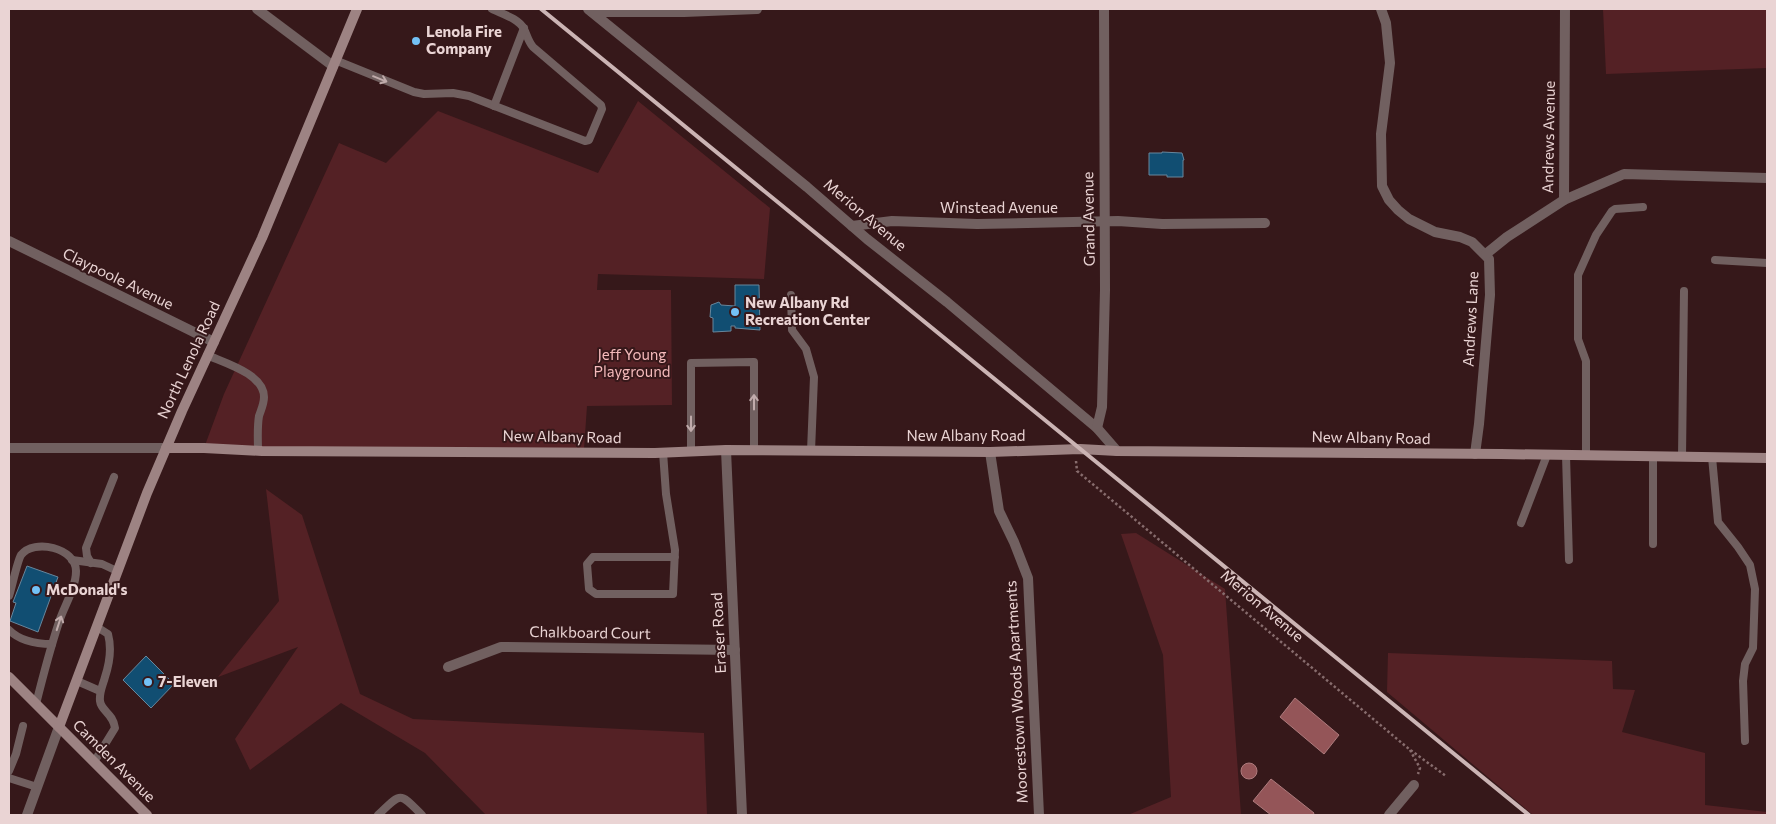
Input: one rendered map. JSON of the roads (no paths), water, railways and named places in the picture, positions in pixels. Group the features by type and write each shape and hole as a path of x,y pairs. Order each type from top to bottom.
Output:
{"main road":[{"name":"North Lenola Road","path":"59,727 136,520 207,355 262,238 356,9"},
{"name":"New Albany Road","path":"166,448 258,451 663,452 726,450 990,452 1074,450 1767,458"},
{"name":"Camden Avenue","path":"9,677 147,815"}],"street":[{"path":"256,9 334,63"},
{"path":"590,10 684,12 757,9"},
{"name":"Grand Avenue","path":"1097,428 1102,407 1104,9"},
{"name":"Andrews Lane","path":"1381,9 1386,23 1390,63 1381,134 1382,186 1389,200 1409,219 1435,232 1460,237 1472,242 1489,259 1490,295 1475,454"},
{"name":"Andrews Avenue","path":"1486,254 1507,236 1564,200 1565,9"},
{"name":"Merion Avenue","path":"590,10 947,302 1097,428 1117,451"},
{"path":"1564,200 1624,174 1767,178"},
{"name":"Winstead Avenue","path":"852,226 892,221 978,224 1104,222 1178,224 1265,223"},
{"name":"Claypoole Avenue","path":"9,241 214,342"},
{"path":"9,448 166,448"},
{"name":"Eraser Road","path":"726,450 742,815"},
{"name":"Moorestown Woods Apartments","path":"990,452 999,511 1028,578 1039,815"},
{"name":"Chalkboard Court","path":"448,667 501,647 735,650"},
{"path":"27,815 59,727"},
{"path":"1392,813 1414,785"}],"lane":[{"path":"334,63 414,92 424,94 453,92 469,96 585,141 589,140 602,109 601,105 533,47 527,40 524,28 515,20 492,9"},
{"path":"494,106 524,28"},
{"path":"1586,455 1586,361 1578,339 1579,272 1596,235 1612,211 1614,209 1643,207"},
{"path":"1715,260 1767,263"},
{"path":"1682,457 1684,291"},
{"path":"791,295 792,330 806,350 814,377 811,451"},
{"path":"207,355 255,378 261,387 264,396 258,427 258,451"},
{"path":"691,451 691,364 745,362 754,362 754,450"},
{"path":"663,452 666,494 675,557 673,594 596,594 589,590 587,564 593,557 675,557"},
{"path":"1521,523 1547,455"},
{"path":"1566,455 1569,560"},
{"path":"1653,456 1653,544"},
{"path":"1712,457 1718,522 1750,565 1755,589 1753,648 1745,664 1743,681 1745,742"},
{"path":"90,563 86,548 114,476"},
{"path":"9,596 21,555 31,548 60,549 72,560 76,570 59,620 36,704"},
{"path":"72,560 102,564 117,571"},
{"path":"94,762 115,728 114,719 102,706 100,691 110,658 111,645 108,634 97,627"},
{"path":"9,630 22,639 52,644"},
{"path":"77,681 100,691"},
{"path":"9,771 16,754 23,726"},
{"path":"9,778 37,788"},
{"path":"378,815 396,798 401,797 406,799 422,815"}],"railway":[{"path":"541,9 1529,815"}],"place":[{"name":"Lenola Fire Company","path":"416,41"},
{"name":"New Albany Rd Recreation Center","path":"735,312"},
{"name":"McDonald's","path":"36,590"},
{"name":"7-Eleven","path":"148,682"}],"park label":[{"name":"Jeff Young Playground","path":"632,364"}]}
